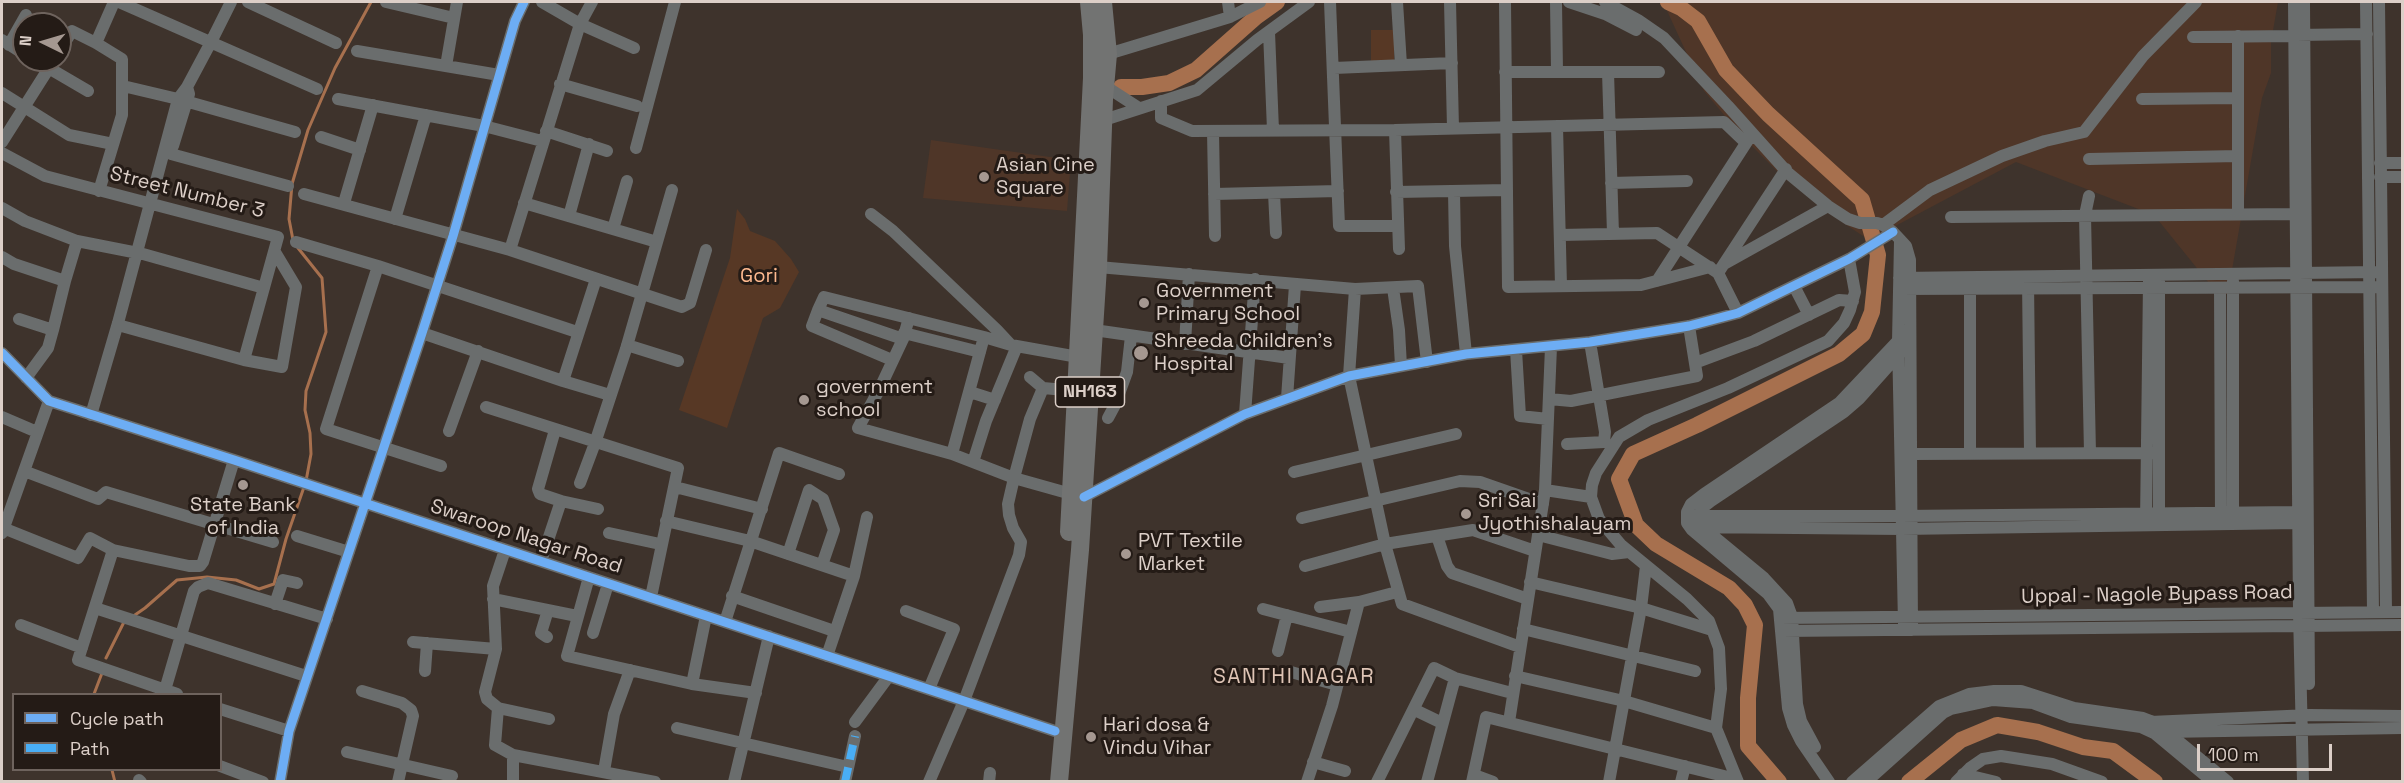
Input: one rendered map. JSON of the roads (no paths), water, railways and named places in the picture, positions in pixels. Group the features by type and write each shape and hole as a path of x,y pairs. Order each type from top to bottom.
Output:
{"highway":[{"name":"NH163","path":"1059,782 1077,496 1076,391 1092,78 1089,2"},
{"name":"NH163","path":"1050,782 1067,580 1095,330 1108,54 1103,2"}],"street":[{"path":"96,43 114,2"},
{"path":"119,2 317,89"},
{"path":"94,415 121,326 182,100 231,2"},
{"path":"248,2 336,43"},
{"path":"386,2 454,18"},
{"path":"446,66 457,2"},
{"path":"280,782 289,731 306,676 422,333 453,236 515,21 524,2"},
{"path":"542,2 580,24 634,48"},
{"path":"510,250 560,84 580,24 592,2"},
{"path":"636,148 675,2"},
{"path":"1228,2 1230,17"},
{"path":"1108,54 1230,17 1260,2"},
{"path":"1104,120 1161,101 1180,98 1197,90 1309,2"},
{"path":"1330,2 1339,226 1398,226"},
{"path":"1397,2 1401,65"},
{"path":"1450,2 1453,128"},
{"path":"1505,2 1508,287 1641,285 1717,268 1828,206"},
{"path":"1556,2 1557,71"},
{"path":"1569,2 1605,14 1636,30"},
{"path":"1605,2 1638,20 1664,38 1749,138"},
{"path":"909,318 879,390 858,428 952,454 1014,478 1077,496 1245,414 1349,376 1466,354 1590,342 1689,326 1738,314 1848,259 1880,240 1930,190 2002,156 2045,141 2084,132 2144,56 2196,2"},
{"path":"2294,2 2297,35 2301,273 2303,626 2305,716 2310,782"},
{"path":"2301,273 2295,214 2297,35 2304,2"},
{"path":"2367,2 2376,272 2380,612"},
{"path":"2376,272 2380,177 2379,2"},
{"path":"72,31 122,59 122,115 99,191"},
{"path":"1269,32 1273,130"},
{"path":"2193,37 2367,34"},
{"path":"2238,36 2238,214"},
{"path":"357,51 499,75"},
{"path":"1334,68 1452,63"},
{"path":"2,142 46,72"},
{"path":"62,72 88,91"},
{"path":"1505,72 1659,72"},
{"path":"1608,72 1613,234"},
{"path":"560,84 637,106"},
{"path":"123,86 295,132"},
{"path":"1105,86 1138,108"},
{"path":"2,93 69,135 113,144"},
{"path":"2142,99 2238,98"},
{"path":"339,99 589,144 607,151"},
{"path":"153,203 171,154 182,100"},
{"path":"1161,101 1161,118 1191,131 1213,132 1724,122 1749,138 1828,206 1860,223 1888,230 1906,246 1910,260 1904,283 1902,346 1908,630"},
{"path":"344,203 374,105"},
{"path":"395,219 426,115"},
{"path":"1557,126 1561,286"},
{"path":"1395,129 1398,249"},
{"path":"1213,132 1215,236"},
{"path":"321,137 360,150"},
{"path":"1657,281 1749,138"},
{"path":"569,216 589,144"},
{"name":"Street Number 3","path":"2,153 45,176 278,237 275,252"},
{"path":"171,154 288,186"},
{"path":"2089,159 2238,156"},
{"path":"2380,163 2402,163"},
{"path":"1717,268 1785,169"},
{"path":"2380,177 2403,177"},
{"path":"613,229 627,181"},
{"path":"1611,183 1687,182"},
{"path":"580,483 596,444 672,190"},
{"path":"1396,192 1507,190"},
{"path":"1214,194 1338,192"},
{"path":"1455,192 1455,246 1466,354"},
{"path":"1274,193 1276,233"},
{"path":"304,194 344,203 453,236 510,250 678,306 687,306 690,303 706,250"},
{"path":"2089,196 2085,215 2090,453"},
{"path":"524,203 657,242"},
{"path":"2,208 25,221 77,241 139,253 264,288"},
{"path":"871,214 914,251 1014,346"},
{"path":"1952,217 2295,214"},
{"path":"1560,235 1657,233 1717,268 1738,314"},
{"path":"26,378 48,348 77,241"},
{"path":"296,242 378,266 577,332"},
{"path":"244,360 275,252"},
{"path":"121,326 244,360 282,367 296,287 275,252"},
{"path":"2,257 14,264 65,280"},
{"path":"1567,444 1607,446 1639,426 1828,341 1844,322 1853,301 1855,292 1848,259"},
{"path":"378,266 326,429 441,466"},
{"path":"1098,267 1133,272 1255,279 1295,285 1355,289 1418,286 1427,362"},
{"path":"1904,283 2087,282 2154,275 2376,272"},
{"path":"1185,344 1189,274"},
{"path":"2227,519 2226,288 2233,274"},
{"path":"2153,520 2154,275"},
{"path":"563,381 596,279"},
{"path":"1245,414 1255,279"},
{"path":"2029,282 2030,453"},
{"path":"2087,282 2154,289 2376,288"},
{"path":"1694,521 1702,508 1711,501 1844,412 1859,399 1902,346 1909,329 1904,283"},
{"path":"1970,283 1970,454"},
{"path":"1287,398 1295,285"},
{"path":"1794,286 1809,315"},
{"path":"1393,288 1401,366"},
{"path":"2301,288 2298,517 2303,613"},
{"path":"1355,289 1349,376 1385,544 1402,604 1520,646"},
{"path":"892,360 812,326 824,297 1014,346 1078,357"},
{"path":"1695,363 1754,341 1839,300 1853,301"},
{"path":"818,310 903,336 980,352"},
{"path":"19,319 53,330"},
{"path":"1689,326 1702,398"},
{"path":"1095,330 1289,358"},
{"path":"422,333 563,381 610,394"},
{"path":"1108,418 1127,372 1125,334"},
{"path":"952,454 984,337"},
{"path":"1590,342 1607,446 1596,473 1591,497 1599,519 1629,552 1687,599 1709,621 1719,648 1721,689 1716,728 1737,780"},
{"path":"627,345 678,361"},
{"path":"973,462 1014,346"},
{"path":"1509,723 1545,490 1551,347"},
{"path":"1516,350 1520,416 1548,419"},
{"path":"449,431 478,351"},
{"name":"Swaroop Nagar Road","path":"2,353 49,401 1055,731"},
{"path":"1549,399 1571,401 1697,376"},
{"path":"1030,377 1043,388 1076,391"},
{"path":"929,782 964,700 1019,555 1021,542 1013,528 1008,504 1030,419 1043,388"},
{"path":"970,392 995,400"},
{"path":"49,401 2,531 78,558 90,538 113,550 195,567 203,562 234,460"},
{"path":"486,407 596,444 678,468 660,544 651,597"},
{"path":"2,417 37,432"},
{"path":"555,430 538,489 540,494 598,509"},
{"path":"1294,472 1456,434"},
{"path":"725,622 779,453 839,474"},
{"path":"1906,453 2153,453"},
{"path":"24,471 98,500 106,492 273,542"},
{"path":"1302,518 1460,481 1480,482 1543,504"},
{"path":"675,487 762,509"},
{"path":"788,554 809,490 823,499 834,530 822,565"},
{"path":"1545,490 1591,497"},
{"path":"540,561 561,501"},
{"path":"827,656 854,576 867,517"},
{"path":"1694,521 1907,523 2298,517"},
{"path":"666,521 750,541 854,576"},
{"path":"1694,521 1778,591 1787,603 1788,708 1801,741 1829,782"},
{"path":"1305,566 1385,544 1473,530 1535,551"},
{"path":"609,533 660,544"},
{"path":"1538,535 1612,554 1629,552"},
{"path":"297,536 348,552"},
{"path":"1437,536 1447,566 1452,573 1528,599"},
{"path":"113,550 78,660 174,693"},
{"path":"506,550 496,572 493,599 496,649 485,692 487,699 498,708 549,718"},
{"path":"1609,782 1641,608 1646,566"},
{"path":"589,577 567,656 692,684 756,693"},
{"path":"275,604 283,580 297,583"},
{"path":"1530,582 1641,608 1712,630"},
{"path":"165,690 194,591 203,585 208,583 327,619"},
{"path":"594,633 608,584"},
{"path":"1320,607 1359,602 1397,592"},
{"path":"732,596 834,631"},
{"path":"493,599 577,616"},
{"path":"1306,782 1337,685 1359,602"},
{"path":"95,608 306,676"},
{"path":"1263,609 1351,632"},
{"path":"547,638 542,633 548,610"},
{"path":"906,611 954,630 929,689"},
{"name":"Uppal - Nagole Bypass Road","path":"1787,624 1908,616 2403,612"},
{"path":"1278,651 1287,615"},
{"path":"692,684 706,616"},
{"path":"1787,624 1801,721 1809,739 1838,782"},
{"name":"Uppal - Nagole Bypass Road","path":"1787,624 1908,630 2403,625"},
{"path":"21,625 82,648"},
{"path":"1523,629 1695,671"},
{"path":"734,782 769,636"},
{"path":"413,642 496,649"},
{"path":"425,671 427,643"},
{"path":"1377,782 1434,668 1455,678 1512,693"},
{"path":"596,774 630,670"},
{"path":"1291,672 1337,685"},
{"path":"855,722 889,676"},
{"path":"1515,676 1624,701 1716,728"},
{"path":"1427,782 1455,678"},
{"path":"1852,782 1939,706 1959,697 1983,691 2021,691 2074,708 2128,715 2154,728 2228,782"},
{"path":"362,692 402,704 411,710 413,716 398,782"},
{"path":"1866,782 1943,713 1984,701 2004,700 2033,703 2071,717 2154,728 2306,730 2403,728"},
{"path":"498,708 494,742 498,748 513,755 596,774 655,782"},
{"path":"222,710 289,731"},
{"path":"1415,710 1442,723"},
{"path":"2154,728 2305,716 2403,716"},
{"path":"1493,782 1473,778 1486,717 1737,780"},
{"path":"677,728 848,767"},
{"path":"2154,728 2213,782"},
{"path":"2303,782 2306,730"},
{"path":"845,782 855,736"},
{"path":"347,752 452,776"},
{"path":"513,755 513,782"},
{"path":"1960,778 1983,759 2001,756 2052,764 2102,782"},
{"path":"1313,762 1345,771"},
{"path":"1681,782 1685,766"},
{"path":"227,773 263,782"},
{"path":"1960,778 1996,782"}],"waterway":[{"path":"293,240 289,219 292,184 308,130 335,68 371,2"},
{"path":"1121,87 1169,83 1196,70 1256,17 1277,2"},
{"path":"1668,2 1681,8 1698,21 1726,70 1768,114 1862,200 1878,255 1872,312 1863,334 1839,354 1697,425 1633,454 1619,479 1636,525 1656,544 1729,588 1745,605 1755,625 1748,698 1748,746 1779,782"},
{"path":"298,248 322,278 326,332 306,391 305,410 310,433 311,454 306,481"},
{"path":"132,617 177,580 207,577 236,580 259,589 274,584 286,539 304,487"},
{"path":"106,658 124,622"},
{"path":"94,693 102,673"},
{"path":"1909,782 1961,740 1997,725 2038,732 2083,747 2113,751 2155,782"},
{"path":"112,771 115,782"}],"place":[{"name":"Asian Cine Square","path":"984,177"},
{"name":"Government Primary School","path":"1144,303"},
{"name":"Shreeda Children's Hospital","path":"1141,353"},
{"name":"government school","path":"804,400"},
{"name":"State Bank of India","path":"243,485"},
{"name":"Sri Sai Jyothishalayam","path":"1466,514"},
{"name":"PVT Textile Market","path":"1126,554"},
{"name":"Hari dosa & Vindu Vihar","path":"1091,737"}],"district":[{"name":"SANTHI NAGAR","path":"1294,677"}],"park label":[{"name":"Gori","path":"759,277"}]}
